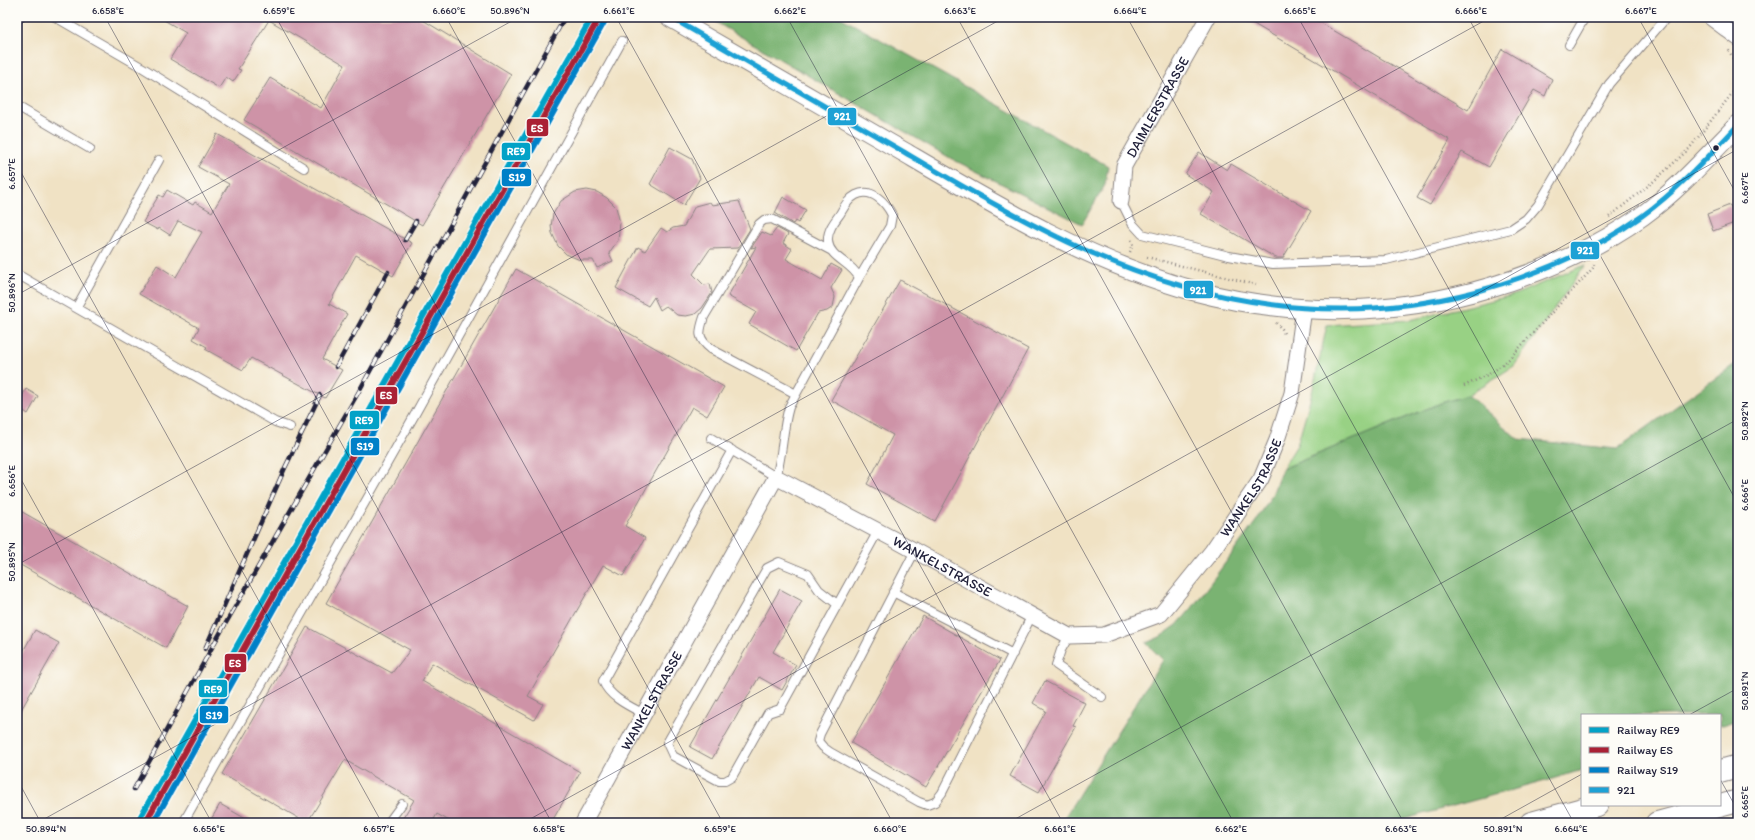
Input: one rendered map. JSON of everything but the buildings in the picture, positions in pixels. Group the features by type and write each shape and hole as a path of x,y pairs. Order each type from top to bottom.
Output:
{"highway":[{"path":"1721,771 1738,766"},
{"path":"1721,806 1738,801"},
{"path":"1531,823 1593,806"},
{"path":"1657,823 1720,806"}],"street":[{"path":"670,17 943,175 1018,217 1067,242 1113,263 1196,291 1243,301 1304,309 1377,309 1425,304 1461,296 1516,280 1541,270 1601,241 1641,217 1666,196 1738,125"},
{"name":"DAIMLERSTRASSE","path":"1121,201 1124,166 1208,17"},
{"path":"1710,17 1735,36"},
{"name":"WANKELSTRASSE","path":"583,823 776,478 878,531 1070,636 1104,635 1160,614 1212,551 1261,479 1277,440 1292,393 1304,309"}],"lane":[{"path":"55,17 143,68 304,168"},
{"path":"1569,45 1585,17"},
{"path":"1121,201 1132,223 1142,234 1229,256 1273,264 1386,260 1511,229 1526,218 1538,205 1609,84 1666,17"},
{"path":"183,823 414,416 622,41"},
{"path":"17,106 90,149"},
{"path":"76,308 159,160"},
{"path":"711,438 776,478 781,460 783,427 788,407 859,278 890,226 892,215 886,204 877,196 864,193 856,195 846,203 828,233 830,250"},
{"path":"796,394 711,349 703,342 701,338 700,330 704,317 759,224 764,220 772,219 830,250 857,272 859,278"},
{"path":"17,274 275,422 290,427"},
{"path":"644,714 624,703 606,689 603,681 732,450"},
{"path":"837,604 819,590 808,574 778,562 767,568 667,743 673,756 719,781 725,781 732,778 768,713 780,709 878,531"},
{"path":"915,551 820,734 818,741 830,752 919,802 927,805 935,802 942,793 1032,616"},
{"path":"893,592 1013,654"},
{"path":"1070,636 1056,665 1102,697"},
{"path":"388,823 402,804"}],"path":[{"path":"1604,220 1654,181 1690,149 1734,91 1737,82 1736,70 1734,60 1727,49 1730,37 1735,36"},
{"path":"1464,386 1493,372 1509,360 1593,268 1601,241"},
{"path":"1130,252 1137,254"},
{"path":"1145,256 1258,286"}],"green space":[{"path":"707,17 840,17 1108,166 1105,185 1082,224 952,159"},
{"path":"1585,265 1514,366 1468,395 1441,403 1282,469 1297,445 1312,393 1327,325 1410,320 1514,295"},
{"path":"1738,362 1738,720 1721,726 1721,714 1581,714 1581,770 1390,823 1061,823 1163,660 1146,643 1160,637 1177,625 1192,608 1257,520 1272,495 1282,469 1441,403 1468,395 1518,439 1617,449"}],"railway":[{"path":"134,789 215,642 358,393 565,17"},
{"path":"405,240 416,221"},
{"path":"336,367 388,272"},
{"path":"205,649 284,470 320,395"}],"rail line":[{"name":"RE9","path":"137,823 592,17"},
{"name":"S19","path":"153,823 607,17"},
{"name":"ES","path":"145,823 598,20"}],"transit line":[{"name":"921","path":"670,17 1014,215 1083,249 1130,269 1178,285 1226,297 1275,305 1324,309 1374,308 1424,303 1496,286 1561,262 1603,241 1623,229 1655,206 1704,161 1738,125"}]}
